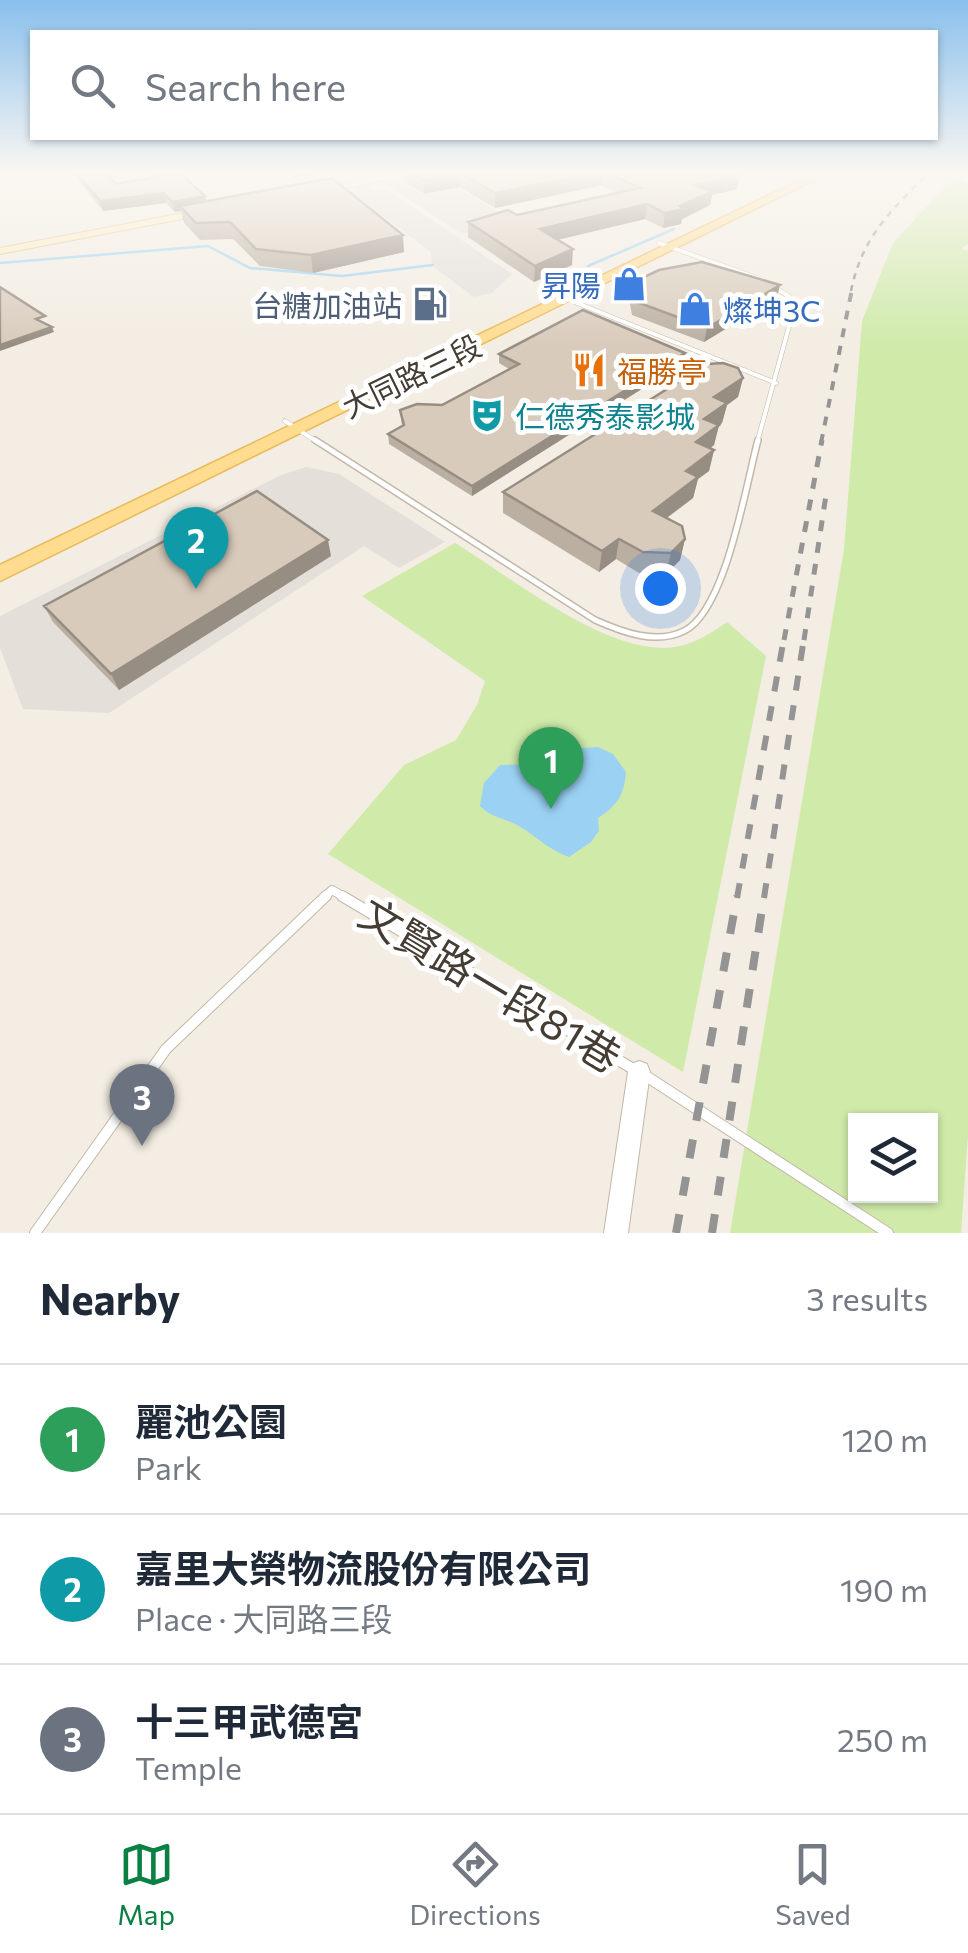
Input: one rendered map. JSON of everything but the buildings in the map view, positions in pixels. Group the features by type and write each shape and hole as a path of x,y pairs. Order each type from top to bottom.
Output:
{"main road":[{"name":"大同路三段","path":"0,559 567,299 693,232"},
{"name":"大同路三段","path":"0,574 291,425 696,232"}],"street":[{"path":"0,249 91,232"},
{"path":"616,1233 639,1072"}],"lane":[{"path":"291,425 577,610 626,631 659,637 686,631 704,620 720,579 796,301 763,280 666,245"},
{"path":"567,299 776,383"},
{"name":"文賢路一段81巷","path":"35,1233 166,1049 332,890 639,1072 888,1233"}],"shaded area":[{"path":"404,232 449,232 512,274 492,293 474,297 432,266 431,252"},
{"path":"306,467 339,474 445,542 399,568 364,546 109,713 23,709 0,648 0,616 281,475"}],"green space":[{"path":"904,232 968,232 968,244 961,249 968,251 968,1135 961,1233 730,1233 844,549 862,321 893,243"},
{"path":"455,543 555,608 610,636 636,645 680,646 727,622 766,656 683,1072 328,854 404,765 456,740 477,705 485,681 362,596"}],"water":[{"path":"598,747 613,754 626,772 624,787 615,804 598,818 599,831 591,842 569,857 480,806 484,783 500,765 535,764 551,760 563,749"}],"waterway":[{"path":"588,266 668,232"},
{"path":"0,263 208,246 250,268 342,276 433,265"}],"railway":[{"path":"851,291 862,255 876,232"},
{"path":"821,443 852,289"},
{"path":"784,640 822,440"},
{"path":"804,640 826,495"},
{"path":"737,898 784,638"},
{"path":"764,898 804,638"},
{"path":"676,1233 737,896"},
{"path":"712,1233 764,896"}],"place":[{"name":"昇陽","path":"629,284"},
{"name":"台糖加油站","path":"430,304"},
{"name":"燦坤3C","path":"695,309"},
{"name":"福勝亭","path":"589,370"},
{"name":"仁德秀泰影城","path":"487,415"},
{"name":"嘉里大榮物流股份有限公司","path":"196,589"},
{"name":"麗池公園","path":"551,809"},
{"name":"十三甲武德宮","path":"142,1146"}]}
